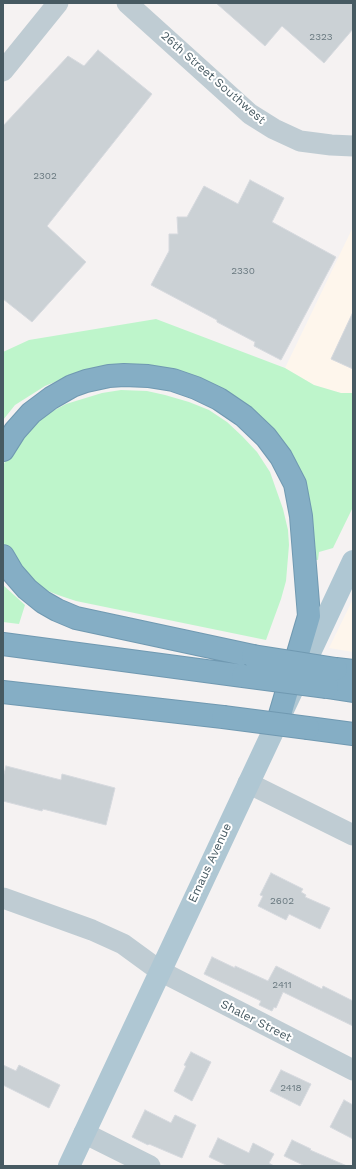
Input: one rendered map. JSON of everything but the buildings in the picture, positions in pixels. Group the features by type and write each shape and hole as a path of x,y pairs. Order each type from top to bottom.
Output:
{"highway":[{"path":"3,450 15,431 31,413 51,398 72,386 109,376 148,376 173,380 196,388 219,399 250,421 266,437 281,457 295,484 301,516 309,616 279,718"},
{"path":"3,556 13,573 26,589 43,602 76,618 339,676 353,690"},
{"path":"3,644 243,676 339,676"},
{"path":"3,692 223,716 353,734"}],"main road":[{"name":"Emaus Avenue","path":"69,1166 353,561"}],"street":[{"path":"3,71 58,3"},
{"name":"26th Street Southwest","path":"127,3 250,114 274,129 300,141 353,146"},
{"path":"248,783 353,835"},
{"name":"Shaler Street","path":"3,898 92,930 123,944 160,971 353,1070"},
{"path":"84,1134 150,1166"}],"shaded area":[{"path":"353,227 353,393 341,393 314,385 285,368"},
{"path":"353,599 353,652 329,648"}],"green space":[{"path":"156,319 285,368 314,385 341,393 353,393 353,507 333,548 319,552 318,560 311,559 311,524 239,400 82,371 45,386 15,405 3,420 3,352 29,340"},
{"path":"121,390 147,391 165,395 209,410 227,422 242,436 257,452 270,472 283,509 288,530 289,545 286,581 266,640 76,601 58,595 43,589 27,577 5,547 3,539 3,466 13,444 35,422 66,404 102,393"},
{"path":"3,585 25,605 19,624 3,622"}]}
